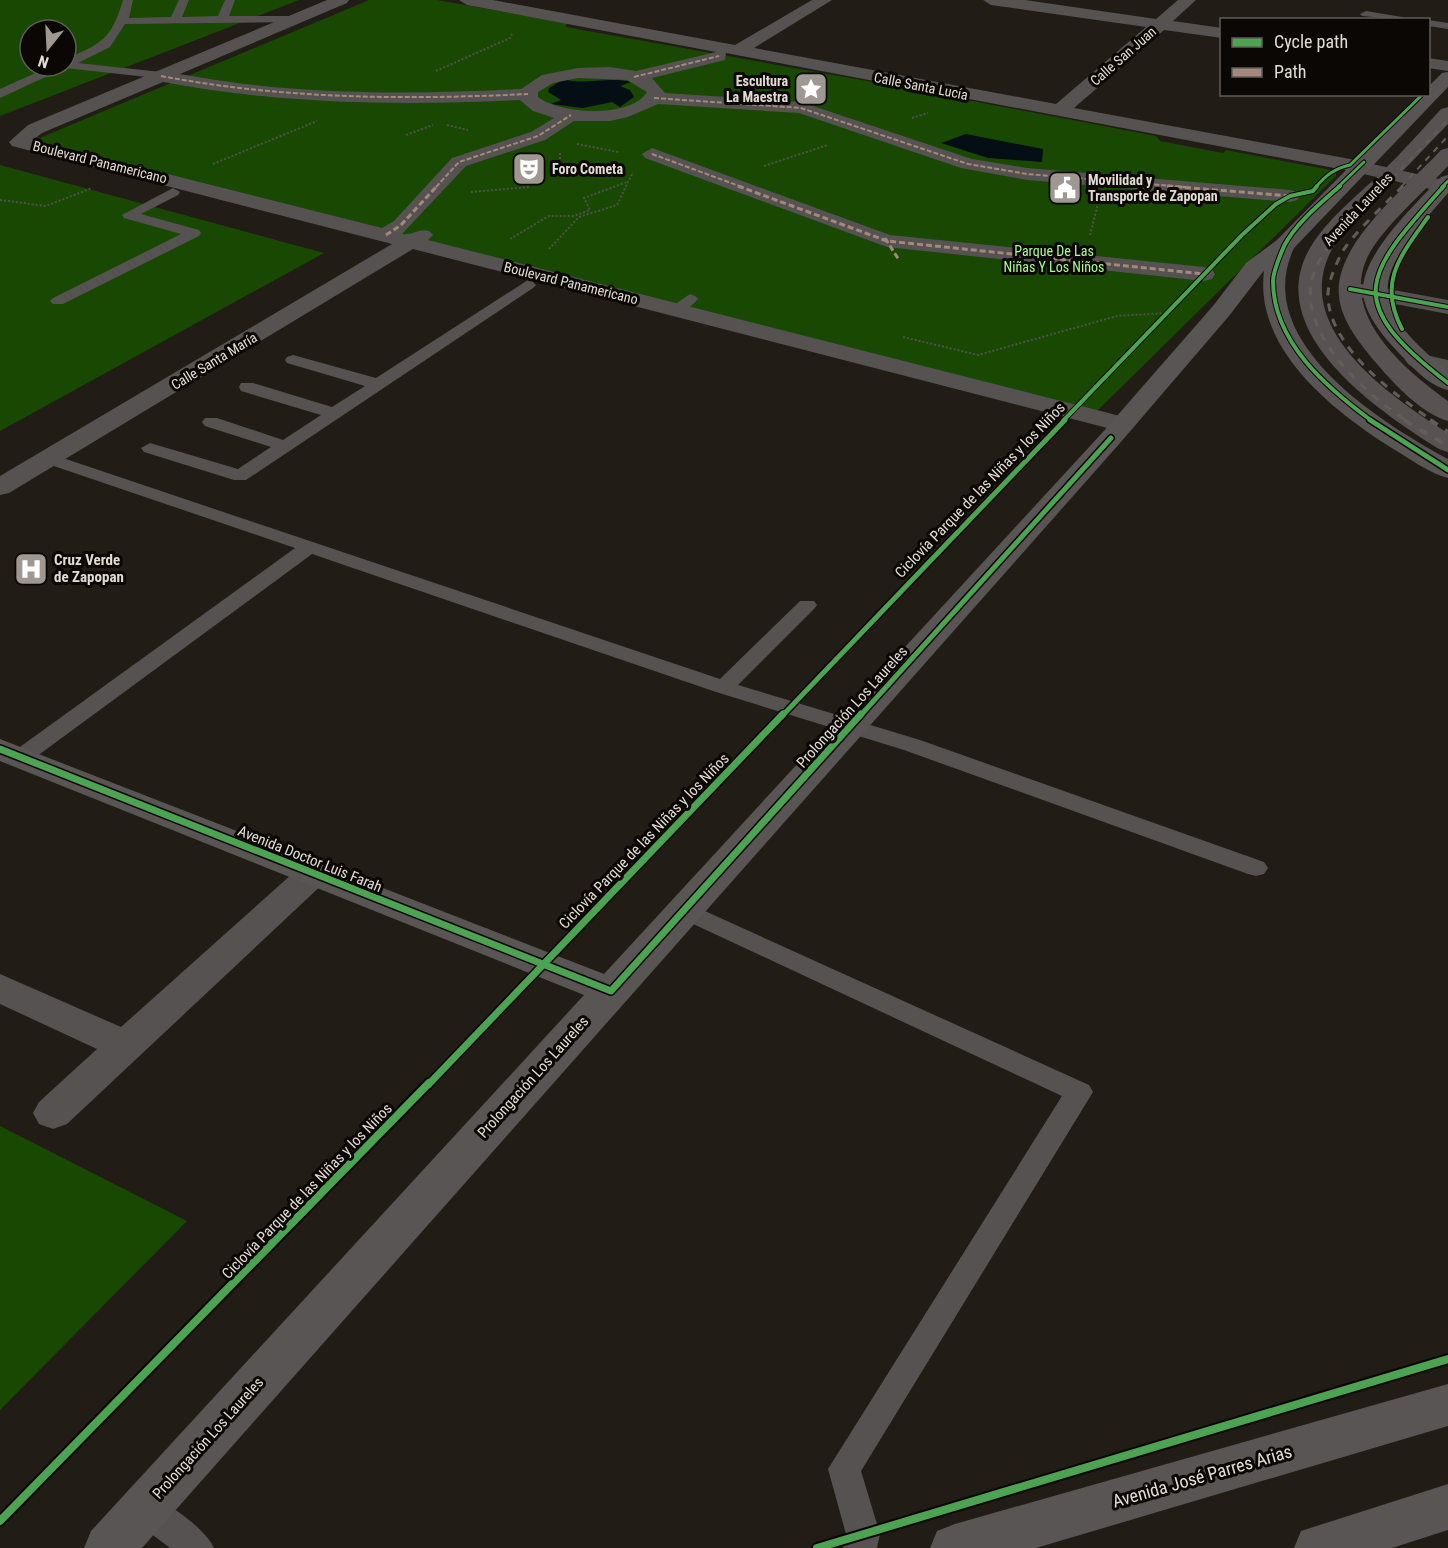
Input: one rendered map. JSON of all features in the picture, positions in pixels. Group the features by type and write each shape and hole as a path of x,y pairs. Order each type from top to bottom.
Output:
{"main road":[{"name":"Avenida Laureles","path":"1448,112 1378,172 1319,251 1310,279 1311,304 1316,322 1337,355 1384,400 1448,444"},
{"name":"Avenida Laureles","path":"1350,289 1350,277 1359,253 1435,182 1448,154"},
{"path":"1350,289 1362,326 1385,361 1448,413"}],"street":[{"name":"Boulevard Panamericano","path":"19,142 35,129 341,0"},
{"name":"Calle Santa Lucía","path":"467,0 1435,182"},
{"path":"737,51 824,0"},
{"path":"991,0 1220,33"},
{"name":"Calle San Juan","path":"1058,112 1188,0"},
{"path":"160,76 198,84 367,98 425,100 528,94 540,82 563,75 596,72 634,76 719,56"},
{"path":"1430,63 1448,66"},
{"path":"528,94 529,99 538,107 571,115 620,113 642,107 654,98 656,92 652,85 634,76"},
{"name":"Avenida Laureles","path":"1448,77 1378,172 1285,245 1274,274 1275,302 1280,320 1301,357 1349,405 1383,431 1448,470"},
{"path":"654,98 697,99 801,108 968,164 1027,174 1290,196"},
{"name":"Calle Santa María","path":"0,487 51,459 405,240 401,225 459,162 538,136 571,115"},
{"name":"Boulevard Panamericano","path":"19,142 21,149 26,153 173,192 405,240 683,304 1117,431"},
{"name":"Boulevard Panamericano","path":"19,142 405,240 528,285 1117,431"},
{"path":"652,154 885,237 1204,274"},
{"name":"Avenida Laureles","path":"1374,293 1377,278 1392,248 1435,182"},
{"path":"885,237 899,260"},
{"name":"Prolongación Los Laureles","path":"109,1548 1117,431 1221,311 1254,268 1285,245"},
{"path":"1350,289 1448,307"},
{"path":"1374,293 1391,328 1417,360 1448,383"},
{"path":"1221,311 1252,310 1280,320"},
{"path":"1417,360 1448,367"},
{"name":"Avenida Doctor Luis Farah","path":"10,753 611,991"},
{"path":"53,1113 314,873"},
{"path":"0,988 126,1046"},
{"name":"Avenida José Parres Arias","path":"955,1548 1448,1405"},
{"path":"1319,1548 1448,1507"}],"lane":[{"path":"78,58 106,45 122,21 128,0"},
{"path":"175,20 184,0"},
{"path":"122,21 175,20 226,10 269,7"},
{"path":"226,10 295,19"},
{"path":"1366,14 1390,18"},
{"path":"1430,23 1448,26"},
{"path":"78,66 160,76"},
{"path":"0,94 35,78"},
{"path":"58,301 194,233 129,215 173,192"},
{"path":"150,448 240,476 528,285"},
{"path":"292,360 378,384"},
{"path":"247,387 334,413"},
{"path":"210,422 285,446"},
{"path":"51,459 723,688 912,746 1256,868"},
{"path":"10,753 309,547"},
{"path":"723,688 807,604"},
{"path":"685,910 1079,1092 844,1468 863,1534 860,1548"},
{"path":"145,1509 197,1548"}],"path":[{"path":"425,100 436,71 510,38 517,26 516,13 511,8"},
{"path":"212,164 291,135 367,98"},
{"path":"406,135 440,123"},
{"path":"560,252 549,249 579,217 617,205 641,158 652,154"},
{"path":"0,200 46,206 116,177"},
{"path":"519,242 509,239 549,216 574,216 590,210 584,198 627,182"},
{"path":"434,191 476,192 530,187"},
{"path":"1157,322 1204,274"},
{"path":"900,336 978,355 1117,316 1166,313"}],"green space":[{"path":"0,0 299,0 0,116"},
{"name":"Parque De Las Niñas Y Los Niños","path":"369,0 437,0 566,23 566,27 906,88 910,93 972,101 1156,136 1160,141 1223,153 1226,150 1336,171 1336,176 1097,411 35,144 42,137"},
{"path":"0,165 324,253 0,431"},
{"path":"0,1126 187,1221 0,1410"}],"shaded area":[{"path":"564,79 579,82 622,80 631,82 620,86 630,90 634,97 620,107 612,102 583,108 551,104 561,100 548,92 549,88"},
{"path":"966,134 1043,149 1042,162 988,158 941,143"}],"railway":[{"path":"1384,187 1448,120"},
{"path":"1401,187 1448,136"},
{"path":"1403,186 1352,238 1341,254 1332,276 1328,298 1332,317 1340,335 1367,369 1433,421"},
{"path":"1384,187 1346,225 1328,247 1315,270 1310,292 1313,314 1322,336 1336,357 1371,394 1407,421"},
{"path":"1404,420 1448,446"},
{"path":"1430,420 1448,432"}],"marked path":[{"path":"634,77 719,56"},
{"path":"161,76 206,85 298,95 436,98 528,94"},
{"path":"654,98 697,99 801,108 968,164 1027,174 1290,196"},
{"path":"386,235 401,225 459,162 538,136 571,115"},
{"path":"652,154 887,241 1204,274"},
{"path":"885,238 899,260"}],"cycle path":[{"name":"Ciclovía Parque de las Niñas y los Niños","path":"0,1521 394,1120 1242,235 1276,204 1290,196 1313,191 1325,176 1337,168 1350,165 1421,96"},
{"path":"1364,162 1312,213 1285,245 1272,279 1277,313 1294,346 1321,378 1353,408 1420,454 1448,470"},
{"path":"1448,181 1392,247 1383,262 1374,291 1376,304 1391,330 1414,355 1448,383"},
{"path":"1402,329 1393,313 1390,284 1401,257 1428,217"},
{"path":"1350,289 1448,307"},
{"path":"0,749 611,991 1111,438"},
{"path":"817,1548 1448,1359"}],"place":[{"name":"Escultura La Maestra","path":"811,89"},
{"name":"Foro Cometa","path":"529,169"},
{"name":"Movilidad y Transporte de Zapopan","path":"1065,188"},
{"name":"Cruz Verde de Zapopan","path":"31,569"}]}
